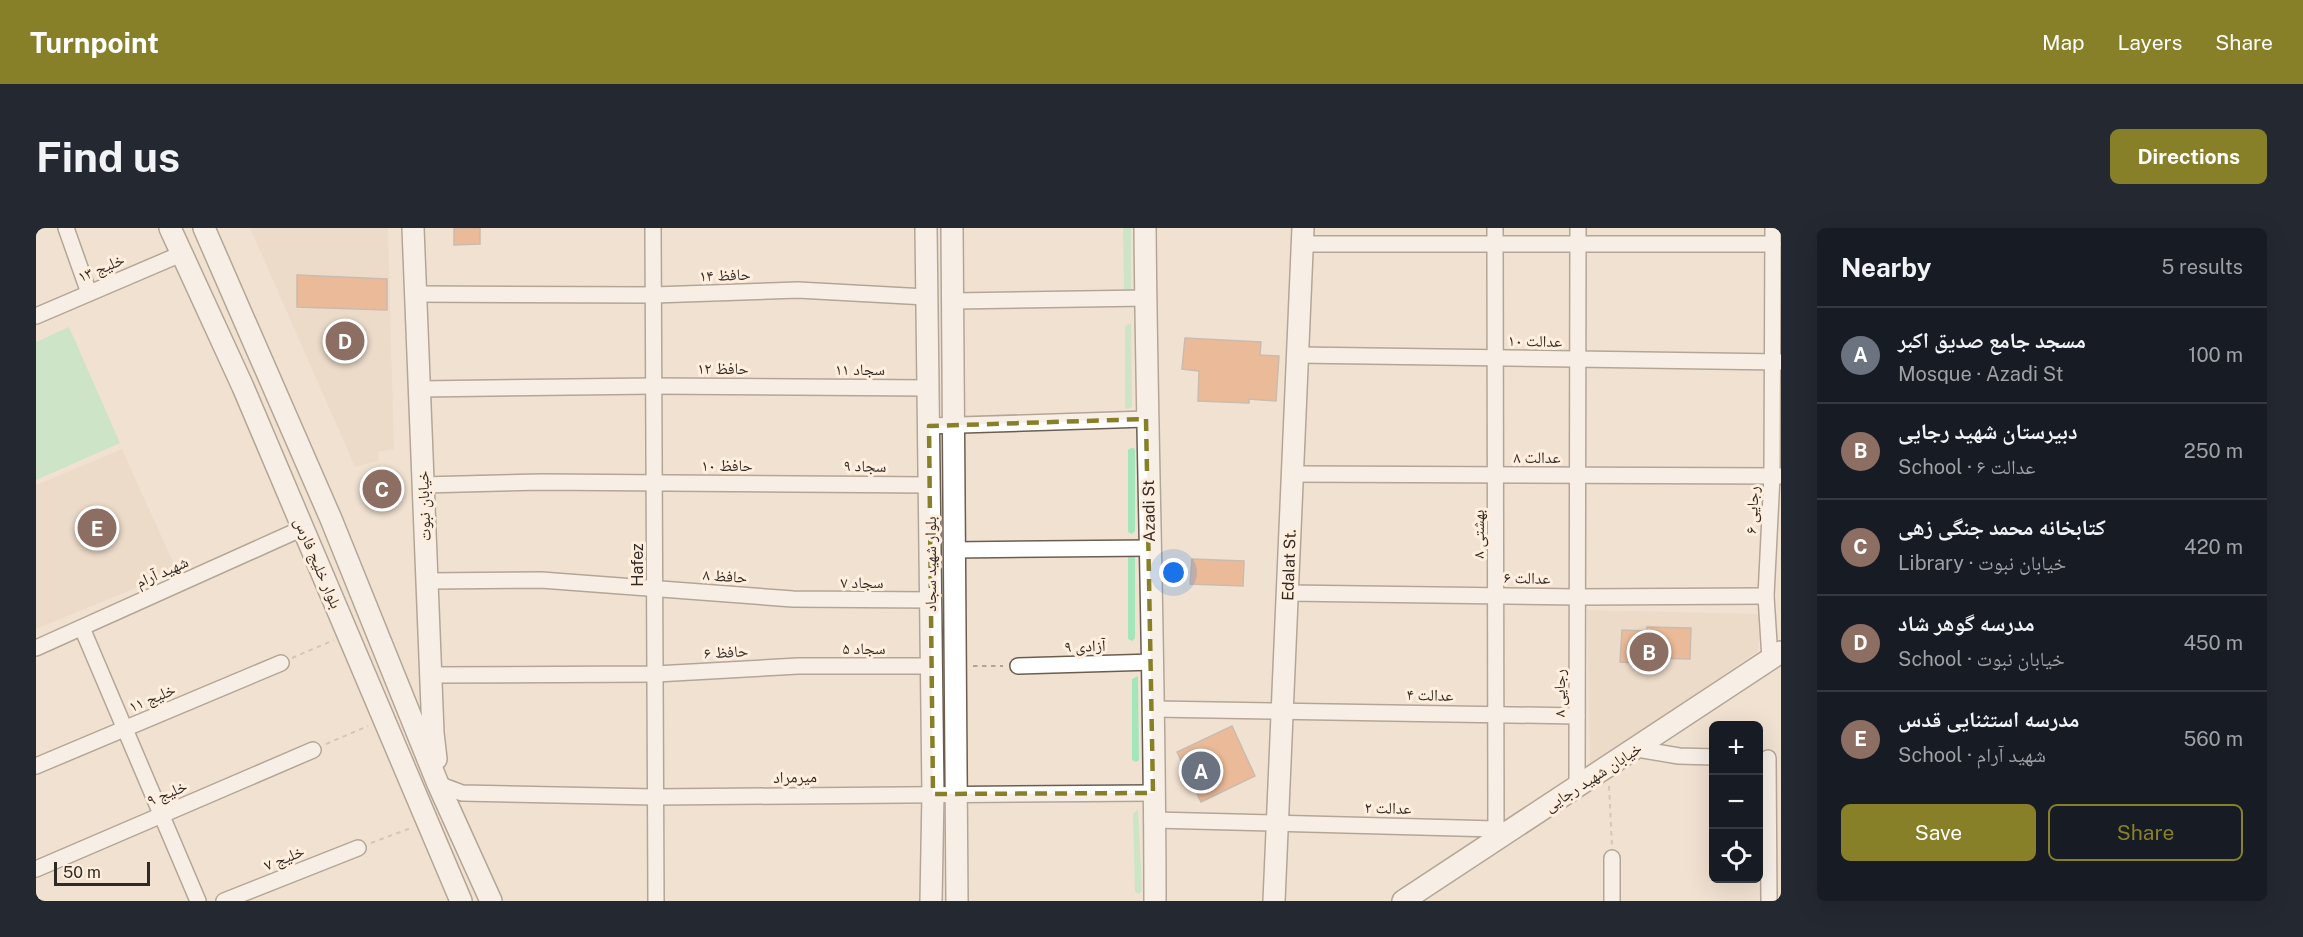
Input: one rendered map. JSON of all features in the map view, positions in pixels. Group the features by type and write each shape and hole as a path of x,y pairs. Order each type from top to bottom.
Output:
{"main road":[{"name":"بلوار خلیج فارس","path":"170,228 243,387 461,901"},
{"path":"204,228 331,519 438,784 491,901"},
{"name":"خیابان نبوت","path":"413,228 430,675 438,784"},
{"name":"بلوار شهید سجاد","path":"926,228 933,794 931,901"},
{"name":"بلوار شهید سجاد","path":"952,228 957,901"},
{"name":"Azadi St","path":"1145,228 1146,419 1155,709 1155,901"},
{"name":"Edalat St.","path":"1274,901 1303,236"},
{"name":"خیابان شهید رجایی","path":"1403,901 1496,834 1577,788 1775,655"},
{"path":"416,794 438,784"}],"street":[{"path":"66,228 89,293"},
{"name":"Hafez","path":"653,228 656,901"},
{"name":"رجایی ۶","path":"1773,228 1777,362 1776,476 1766,596 1775,655"},
{"path":"1303,236 1578,236 1773,244"},
{"name":"بهشتی ۸","path":"1495,236 1496,834"},
{"name":"رجایی ۸","path":"1577,788 1578,236"},
{"name":"خلیج ۱۳","path":"36,316 181,254"},
{"name":"حافظ ۱۴","path":"416,294 654,295 798,290 926,297"},
{"path":"954,301 1146,298"},
{"name":"عدالت ۱۰","path":"1298,355 1777,362"},
{"name":"حافظ ۱۲","path":"419,389 792,387"},
{"name":"سجاد ۱۱","path":"792,387 927,388"},
{"path":"929,426 1146,419"},
{"name":"عدالت ۸","path":"1293,474 1776,476"},
{"name":"حافظ ۱۰","path":"423,485 800,483"},
{"name":"سجاد ۹","path":"800,483 930,485"},
{"name":"شهید آرام","path":"36,648 303,528"},
{"path":"953,550 1150,548"},
{"name":"حافظ ۸","path":"427,581 542,580 793,599"},
{"name":"عدالت ۶","path":"1288,593 1577,597 1766,596"},
{"name":"سجاد ۷","path":"793,599 931,600"},
{"path":"82,628 198,901"},
{"name":"آزادی ۹","path":"1018,666 1154,662"},
{"name":"خلیج ۱۱","path":"36,766 281,663"},
{"name":"حافظ ۶","path":"430,675 656,674 798,666"},
{"name":"سجاد ۵","path":"798,666 930,666"},
{"name":"عدالت ۴","path":"1155,709 1577,716"},
{"path":"1637,748 1678,756 1709,757"},
{"name":"خلیج ۹","path":"36,869 313,750"},
{"path":"1769,758 1769,901"},
{"name":"میرمراد","path":"438,784 462,793 654,797 1154,793"},
{"name":"عدالت ۲","path":"1155,820 1496,834"},
{"name":"خلیج ۷","path":"224,901 358,848"},
{"path":"1612,858 1612,901"}],"path":[{"path":"281,663 348,634"},
{"path":"957,666 1018,666"},
{"path":"313,750 385,719"},
{"path":"1604,770 1609,786 1612,858"},
{"path":"358,848 428,822"}],"highlighted area":[{"path":"1146,419 1153,793 933,794 929,426"}],"shaded area":[{"path":"250,228 388,228 394,449 378,452 379,461 355,467"},
{"path":"122,449 177,571 36,629 36,485"},
{"path":"1587,610 1760,614 1758,651 1590,767"}],"green space":[{"path":"1123,228 1131,228 1131,288 1129,291 1124,289"},
{"path":"1131,323 1132,407 1127,409 1125,407 1125,326"},
{"path":"69,327 120,443 36,480 36,342"},
{"path":"1131,448 1135,451 1135,531 1132,534 1128,532 1128,450"},
{"path":"1131,555 1135,558 1135,638 1132,641 1128,639 1128,557"},
{"path":"1138,676 1139,760 1136,762 1132,760 1132,679"},
{"path":"1138,809 1142,891 1139,894 1135,892 1133,814"}],"building":[{"path":"454,228 480,228 480,244 454,245"},
{"path":"297,275 387,279 387,310 297,307"},
{"path":"1185,338 1261,342 1260,355 1279,356 1276,401 1249,399 1249,403 1198,401 1199,371 1182,369"},
{"path":"1192,559 1244,561 1243,586 1190,584"},
{"path":"1647,627 1691,628 1690,659 1656,658 1656,664 1620,662 1622,630 1647,631"},
{"path":"1232,726 1255,776 1201,802 1177,752"}],"place":[{"name":"مدرسه گوهر شاد","path":"345,341"},
{"name":"کتابخانه محمد جنگی زهی","path":"382,489"},
{"name":"مدرسه استثنایی قدس","path":"97,528"},
{"name":"دبیرستان شهید رجایی","path":"1649,652"},
{"name":"مسجد جامع صدیق اکبر","path":"1201,771"}]}
